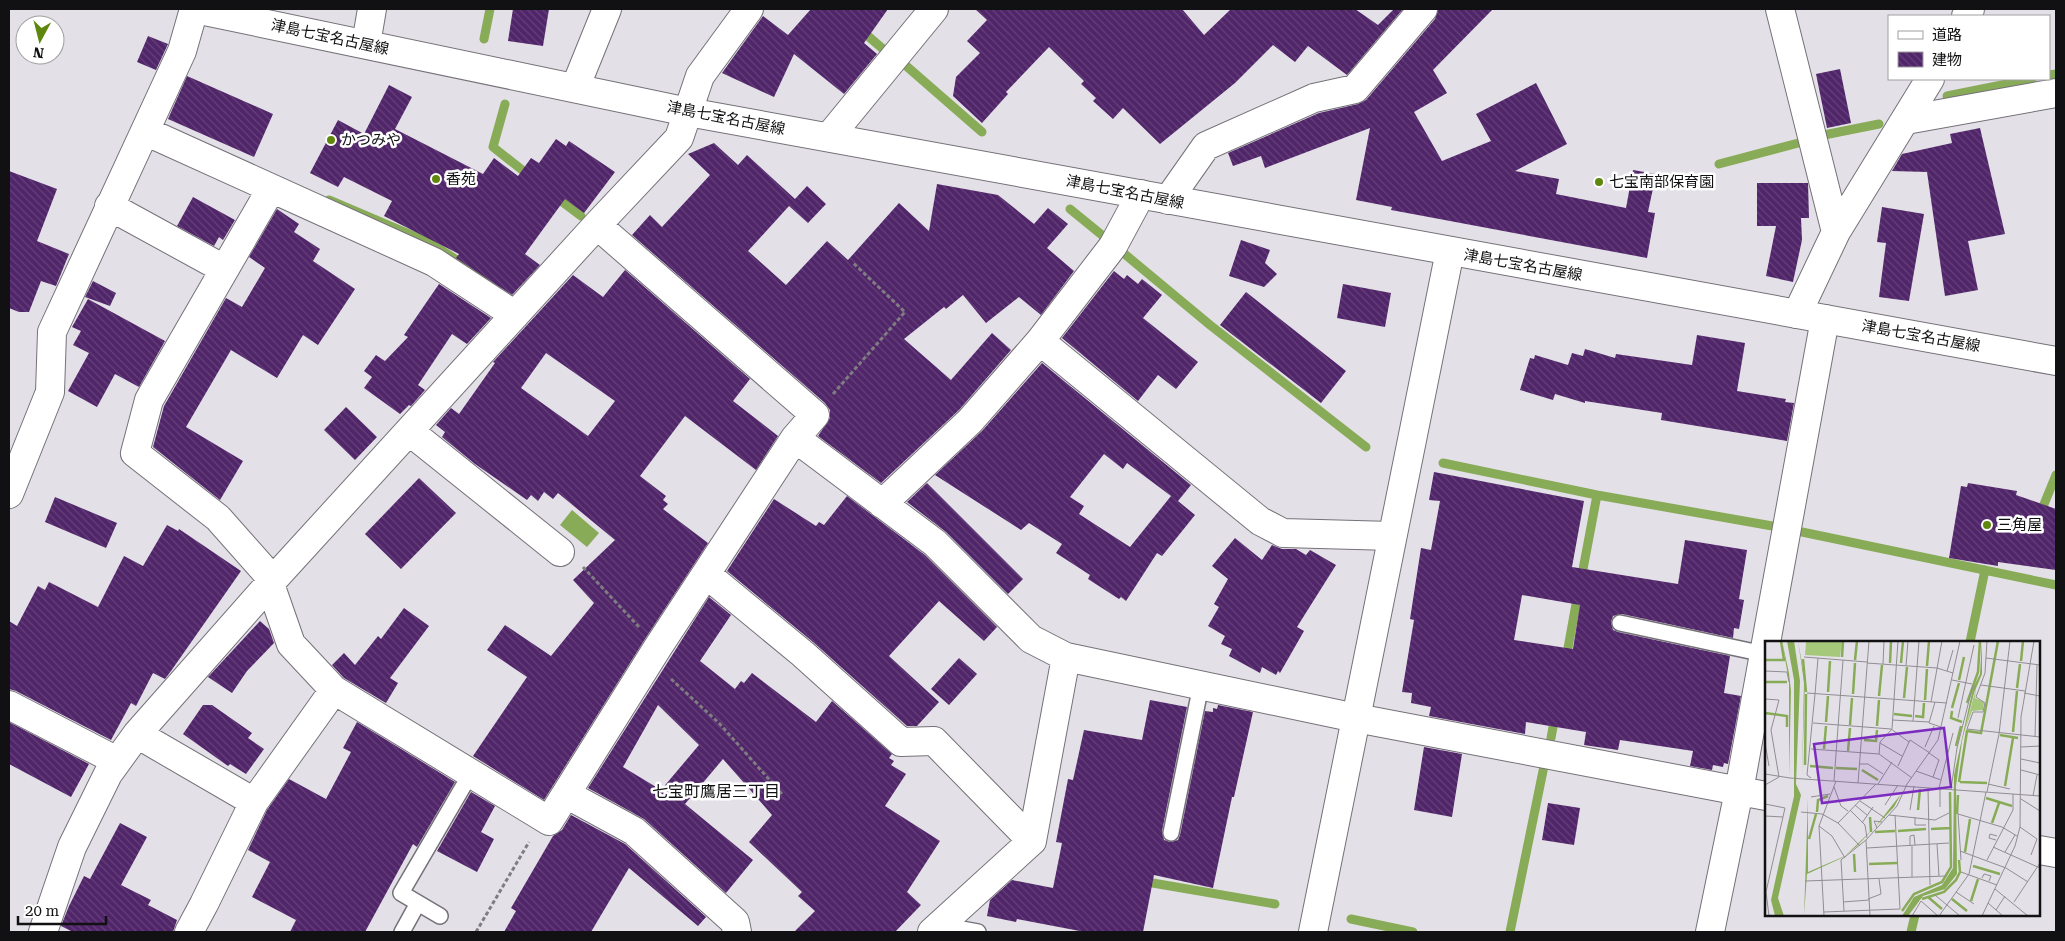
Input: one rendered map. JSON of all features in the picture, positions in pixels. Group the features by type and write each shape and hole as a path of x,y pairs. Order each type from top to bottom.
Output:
{"street":[{"name":"津島七宝名古屋線","path":"195,9 688,112 2056,361"},
{"path":"9,494 50,392 52,332 182,51 195,9"},
{"path":"366,44 372,9"},
{"path":"575,88 607,9"},
{"path":"43,932 72,847 108,774 137,734 271,582 679,138 700,76 749,9"},
{"path":"829,137 934,9"},
{"path":"1168,200 1206,146 1314,98 1355,89 1423,9"},
{"path":"1780,9 1836,232"},
{"path":"1797,314 1836,232 1929,80"},
{"path":"1906,120 2056,92"},
{"path":"144,132 434,262 515,315"},
{"path":"271,189 149,400 135,453 218,518 271,582 291,644 334,690 550,821 706,574 795,438 815,415 597,226"},
{"path":"882,504 970,421 1040,341 1113,246 1141,194"},
{"path":"109,206 224,269"},
{"path":"1313,932 1450,251"},
{"path":"1766,641 1825,319"},
{"path":"1040,341 1260,521 1283,533 1392,536"},
{"path":"409,431 560,552"},
{"path":"795,438 935,543 1031,639 1066,657 1356,718 1765,796"},
{"path":"706,574 803,654 901,742 934,741 1032,840"},
{"path":"1710,932 1739,791 1765,649"},
{"path":"936,928 1032,840 1066,657"},
{"path":"188,932 204,904 254,802 334,690"},
{"path":"9,706 117,761"},
{"path":"137,734 254,802"},
{"path":"566,794 634,831 735,922 737,932"},
{"path":"2040,850 2056,853"}],"lane":[{"path":"1620,623 1764,654"},
{"path":"1171,833 1201,685"},
{"path":"440,916 401,894 471,773"},
{"path":"402,932 418,903"},
{"path":"936,928 978,932"}],"path":[{"path":"815,415 905,312 852,262"},
{"path":"560,552 566,551 586,569 654,654 782,794"},
{"path":"476,932 543,817"}],"shaded area":[{"path":"572,510 599,533 587,547 560,525"}],"building":[{"path":"513,9 549,9 543,46 508,41"},
{"path":"811,9 888,9 864,43 877,54 844,94 794,54 774,97 722,73 763,16 788,35"},
{"path":"975,9 1182,9 1204,35 1231,9 1355,9 1378,25 1394,9 1403,9 1347,75 1308,46 1295,62 1273,45 1235,83 1160,144 1123,108 1113,119 1093,101 1096,98 1081,84 1084,81 1049,47 1006,92 1008,94 982,123 953,96 956,77 980,53 967,41 987,20"},
{"path":"1438,9 1493,9 1433,70 1447,93 1414,112 1442,161 1491,141 1476,114 1536,83 1567,144 1515,171 1559,179 1556,194 1626,208 1633,170 1656,174 1648,212 1655,213 1647,258 1391,210 1392,207 1356,200 1370,128 1265,168 1261,156 1233,166 1228,153 1319,113 1358,104 1366,100 1435,19"},
{"path":"148,36 168,44 156,70 137,62"},
{"path":"1840,69 1851,123 1827,128 1816,74"},
{"path":"187,76 273,114 254,157 168,119"},
{"path":"389,85 412,97 395,129 483,174 494,158 518,176 531,158 539,163 556,139 566,146 569,141 615,172 584,213 565,199 525,254 540,265 512,295 456,258 459,254 384,216 392,201 344,177 338,187 310,173 338,120 364,134"},
{"path":"1980,128 2005,234 1968,241 1978,290 1945,296 1927,172 1892,171 1902,154 1952,143 1950,134"},
{"path":"714,143 738,165 747,155 795,199 807,186 826,204 808,223 789,206 748,251 786,285 827,241 848,260 899,203 929,231 937,184 998,195 1034,224 1048,208 1068,224 1047,248 1074,271 1041,315 1019,297 986,323 963,295 946,309 944,307 904,339 951,380 992,333 1011,350 959,410 881,483 818,436 830,418 830,410 825,403 632,235 650,215 662,227 710,175 688,154"},
{"path":"9,171 57,189 37,241 69,254 56,286 41,281 29,312 19,312 9,308"},
{"path":"1757,183 1808,183 1809,218 1801,218 1802,240 1793,282 1766,276 1776,226 1757,226"},
{"path":"193,197 235,220 223,240 219,237 214,246 177,226"},
{"path":"1882,207 1924,214 1909,301 1879,297 1886,243 1877,242"},
{"path":"277,209 299,224 294,232 320,249 313,261 355,289 318,345 303,335 277,378 231,350 186,427 243,461 220,500 153,447 164,406 226,298 242,307 265,268 249,257"},
{"path":"1241,240 1270,250 1265,263 1277,274 1264,287 1229,276"},
{"path":"625,270 750,379 733,401 778,436 756,470 685,416 640,476 666,496 663,500 668,504 663,509 708,543 544,800 473,756 527,677 487,650 505,625 551,656 594,603 573,580 615,540 558,493 553,499 544,492 538,501 531,495 527,500 475,464 442,437 445,432 436,425 451,408 459,414 495,363 493,362 573,275 603,297","holes":["546,353 615,401 588,436 521,388"]},
{"path":"1114,271 1124,279 1127,275 1138,284 1142,279 1162,295 1143,318 1198,362 1176,389 1158,375 1138,401 1062,338"},
{"path":"93,281 116,293 110,306 85,297"},
{"path":"439,284 491,318 467,344 452,334 418,385 425,390 411,406 409,405 400,414 364,388 372,377 364,371 376,355 385,361 408,337 404,335"},
{"path":"1343,284 1391,293 1385,327 1337,318"},
{"path":"1246,292 1346,371 1321,403 1220,325"},
{"path":"88,299 165,341 139,387 115,374 97,407 68,391 89,353 73,345 81,331 72,327"},
{"path":"1697,335 1745,343 1737,391 1786,399 1785,402 1794,403 1787,441 1661,420 1662,413 1585,401 1585,403 1555,394 1553,400 1520,390 1530,358 1534,359 1535,355 1568,365 1572,353 1583,356 1585,349 1615,358 1616,354 1692,365"},
{"path":"1042,363 1191,485 1178,501 1195,515 1162,556 1157,553 1126,601 1121,597 1119,599 1088,579 1090,575 1056,553 1062,544 1029,523 1021,530 935,475 982,431","holes":["1104,454 1123,469 1127,463 1171,496 1130,547 1079,514 1084,506 1070,497"]},
{"path":"346,407 377,437 355,460 324,430"},
{"path":"1434,472 1584,501 1572,567 1678,584 1685,540 1747,550 1739,599 1744,600 1739,629 1734,628 1733,638 1622,614 1613,616 1611,622 1613,630 1618,632 1730,656 1724,693 1741,696 1728,764 1724,763 1723,767 1713,765 1712,770 1690,766 1693,751 1620,740 1618,750 1584,745 1586,732 1526,722 1525,734 1429,716 1431,707 1411,703 1412,693 1402,692 1414,620 1410,619 1421,548 1431,550 1440,501 1429,500","holes":["1522,595 1580,605 1573,649 1514,640"]},
{"path":"419,478 456,513 401,569 365,534"},
{"path":"927,483 1023,579 1008,594 946,532 907,502"},
{"path":"1968,483 2017,491 2016,495 2056,509 2056,570 1998,562 1998,566 1949,558 1961,486 1967,487"},
{"path":"847,496 925,555 997,627 984,641 939,601 889,656 939,702 917,726 907,726 813,642 727,571 774,499 816,526 819,522 824,525"},
{"path":"55,497 117,523 106,548 45,522"},
{"path":"167,525 178,531 179,529 241,571 165,679 153,673 136,706 131,703 111,740 9,689 9,621 17,626 38,586 45,590 49,582 98,607 124,556 143,566"},
{"path":"1235,538 1262,560 1272,545 1282,549 1296,549 1306,555 1310,550 1336,565 1297,627 1304,631 1280,673 1278,671 1276,675 1262,667 1260,673 1229,656 1232,649 1221,644 1225,636 1208,626 1219,607 1214,604 1228,579 1212,566"},
{"path":"709,597 731,615 700,661 735,689 741,681 744,683 752,673 816,722 832,701 892,754 889,758 894,761 891,765 906,774 885,806 940,841 907,892 921,905 895,932 794,932 815,911 798,896 802,892 749,842 772,815 723,759 685,804 753,860 726,893 644,819 588,788","holes":["658,705 699,745 661,790 623,767"]},
{"path":"404,608 429,626 390,678 398,683 386,703 344,678 332,665 344,653 355,665 378,636 381,639"},
{"path":"260,621 269,629 274,643 247,671 232,693 208,677"},
{"path":"959,658 977,674 949,705 931,689"},
{"path":"1150,700 1187,707 1162,831 1164,840 1170,842 1178,840 1180,835 1205,711 1213,712 1213,708 1217,709 1218,705 1253,712 1234,797 1232,797 1213,888 1154,875 1143,932 1085,932 1017,919 1016,922 987,916 990,900 1012,880 1053,888 1062,843 1056,842 1068,779 1073,780 1084,730 1142,740"},
{"path":"203,705 212,705 252,733 248,738 264,749 246,774 230,764 228,766 183,734"},
{"path":"9,722 89,764 71,797 9,764"},
{"path":"357,722 455,782 417,847 413,844 365,932 290,932 296,920 252,897 270,862 248,850 267,810 289,779 326,799 351,752 343,748"},
{"path":"1424,747 1462,754 1452,817 1414,810"},
{"path":"471,792 495,806 481,832 494,839 477,872 437,851"},
{"path":"1548,803 1580,808 1574,845 1542,840"},
{"path":"571,815 625,844 706,917 698,926 629,868 591,932 504,932 516,911 511,908 553,836 562,830"},
{"path":"120,823 147,837 121,885 151,900 148,905 177,920 173,932 73,932 61,926 84,876 90,879"}],"waterway":[{"path":"484,39 490,9"},
{"path":"861,30 883,49"},
{"path":"904,64 982,132"},
{"path":"2050,75 2056,74"},
{"path":"1947,96 2027,80"},
{"path":"505,104 493,147 531,177"},
{"path":"1824,135 1879,124"},
{"path":"1719,164 1806,141"},
{"path":"553,195 581,216"},
{"path":"329,200 430,243 498,286"},
{"path":"1070,209 1108,240"},
{"path":"1121,251 1210,325 1366,447"},
{"path":"1443,463 1597,495 1778,527"},
{"path":"2040,514 2056,475"},
{"path":"1581,580 1597,495"},
{"path":"1802,532 2056,585"},
{"path":"1970,641 1985,570"},
{"path":"1566,659 1578,593"},
{"path":"1551,738 1555,716"},
{"path":"1510,932 1544,766"},
{"path":"1141,881 1275,904"},
{"path":"1911,932 1915,916"},
{"path":"1351,919 1413,932"}],"place":[{"name":"かつみや","path":"331,140"},
{"name":"香苑","path":"436,179"},
{"name":"七宝南部保育園","path":"1599,182"},
{"name":"三角屋","path":"1987,525"}],"district":[{"name":"七宝町鷹居三丁目","path":"716,791"}]}
